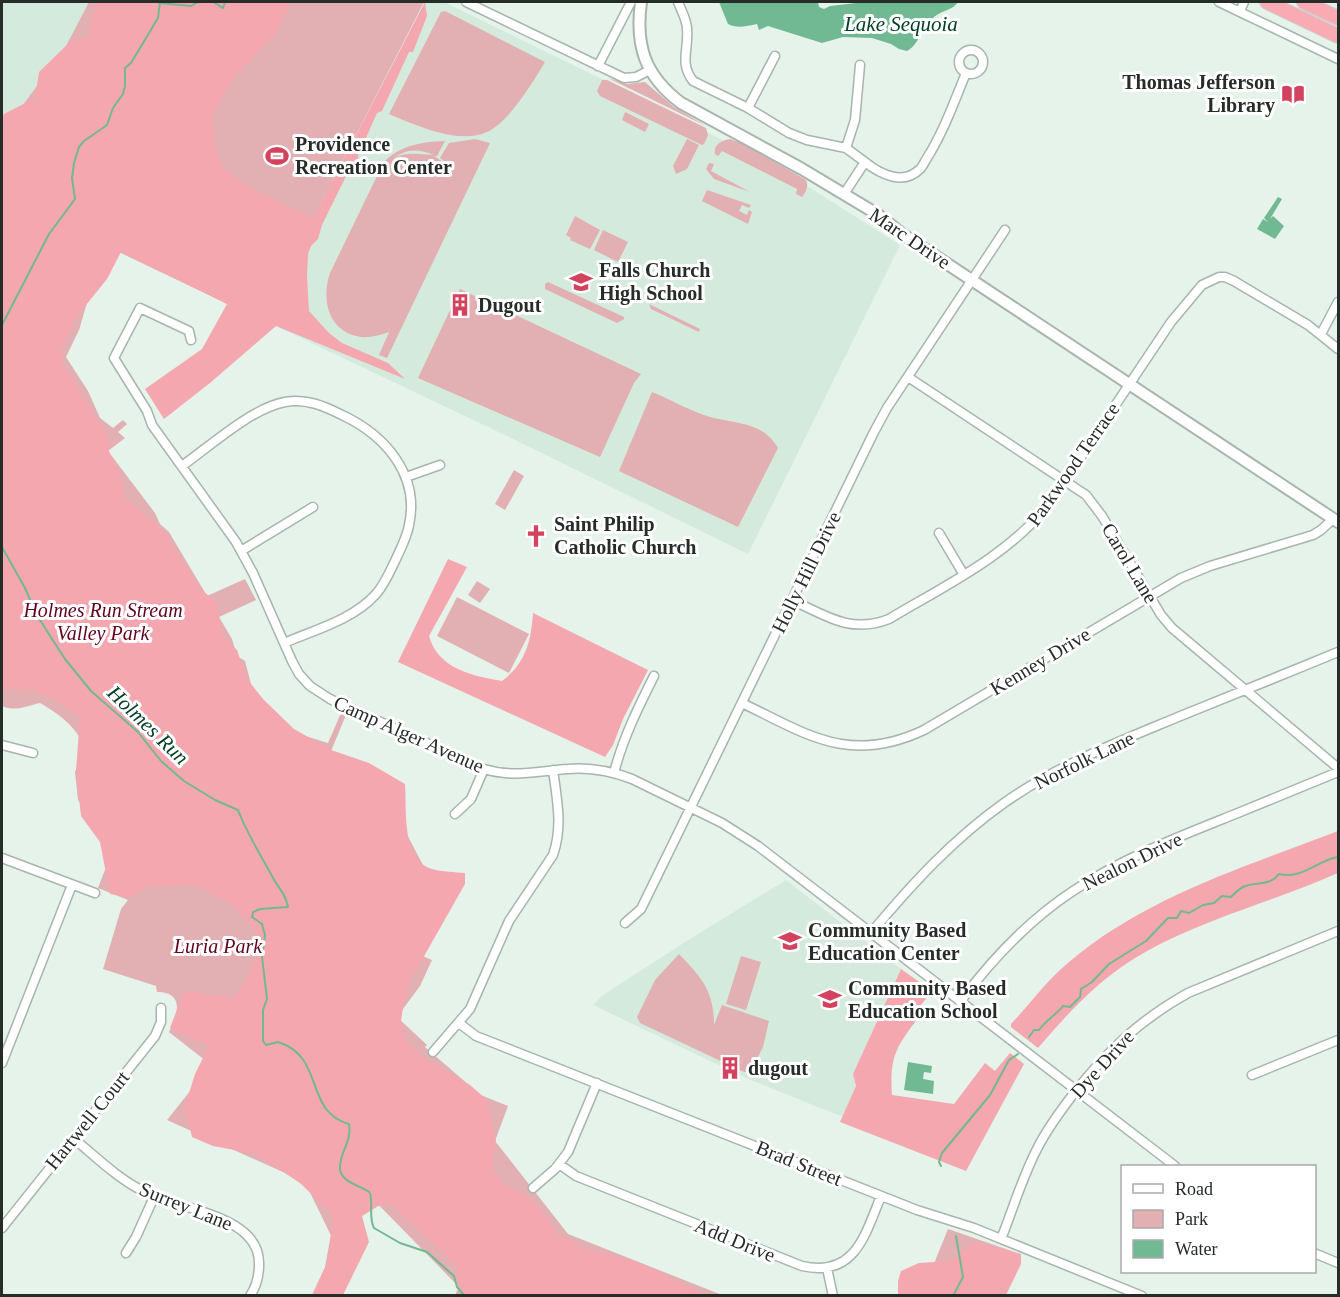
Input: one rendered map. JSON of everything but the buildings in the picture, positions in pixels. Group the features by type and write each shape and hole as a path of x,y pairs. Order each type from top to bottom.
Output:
{"highway":[{"path":"1267,2 1338,36"},
{"path":"1304,2 1338,18"}],"street":[{"path":"466,2 624,78 636,77 650,70 640,39 641,2"},
{"path":"598,66 631,2"},
{"path":"678,2 688,28 685,58 687,73 693,81 748,108 789,133 807,140 846,148 879,173 889,177 903,177 919,170 937,142 966,73"},
{"path":"1219,2 1338,59"},
{"path":"1240,11 1244,2"},
{"path":"748,108 775,56"},
{"path":"846,148 855,120 860,65"},
{"name":"Marc Drive","path":"650,70 663,88 681,103 844,194 1336,520"},
{"path":"844,194 865,162"},
{"name":"Holly Hill Drive","path":"625,923 641,909 874,432 1005,230"},
{"name":"Parkwood Terrace","path":"792,600 837,622 858,626 869,625 889,619 964,575 1022,535 1044,511 1171,322 1202,285 1219,277 1226,277 1321,334"},
{"path":"1338,302 1321,334 1338,349"},
{"name":"Camp Alger Avenue","path":"192,340 189,332 140,308 114,358 147,411 152,425 241,551 299,674 320,693 484,769 510,774 585,768 614,773 691,807 742,835 1172,1165"},
{"name":"Carol Lane","path":"908,377 1082,491 1092,502 1161,615 1177,634 1338,768"},
{"path":"182,466 266,408 288,401 301,401 324,406 366,427 388,447 406,477 411,501 409,526 405,540 383,584 371,599 356,611 284,643"},
{"path":"406,477 441,465"},
{"path":"241,551 313,507"},
{"name":"Kenney Drive","path":"742,703 802,732 831,743 861,746 892,743 924,730 1181,578 1210,566 1313,535 1336,520"},
{"path":"939,533 964,575"},
{"name":"Norfolk Lane","path":"872,933 903,894 949,848 972,827 1021,792 1098,750 1338,652"},
{"path":"614,773 620,748 631,720 654,676"},
{"path":"2,745 33,753"},
{"path":"455,814 471,799 484,769"},
{"path":"432,1052 459,1023 477,996 509,921 553,855 560,830 560,817 553,770"},
{"name":"Nealon Drive","path":"960,1002 977,979 1015,937 1059,901 1099,874 1142,852 1338,772"},
{"path":"2,858 95,893"},
{"path":"2,1064 72,885"},
{"name":"Dye Drive","path":"1001,1239 1037,1149 1051,1125 1092,1070 1126,1035 1166,1005 1209,983 1338,931"},
{"name":"Hartwell Court","path":"2,1227 155,1036 161,1022 160,1008"},
{"name":"Brad Street","path":"459,1023 476,1036 935,1217 1001,1239 1142,1296"},
{"path":"1252,1075 1338,1040"},
{"path":"533,1188 559,1164 576,1137 597,1083"},
{"name":"Surrey Lane","path":"73,1138 129,1182 154,1197 238,1226 248,1235 258,1252 260,1261 257,1281 250,1296"},
{"name":"Add Drive","path":"559,1164 576,1176 802,1266 827,1268"},
{"path":"833,1296 827,1268 844,1261 858,1248 881,1196"},
{"path":"126,1253 154,1197"},
{"path":"1316,1254 1338,1263"}],"shaded area":[{"path":"2,2 96,2 88,37 39,72 35,98 2,117"},
{"name":"Falls Church High School","path":"424,2 444,2 698,126 785,172 900,245 748,554 261,319"},
{"path":"786,880 901,969 853,1074 856,1086 843,1117 746,1078 593,1005 603,995"}],"green space":[{"name":"Holmes Run Stream Valley Park","path":"89,2 424,2 261,320 104,245 79,330 66,357 88,391 100,418 113,428 123,420 127,424 118,432 125,438 108,451 155,513 160,524 169,532 207,596 245,579 256,600 219,617 232,639 237,656 245,661 251,684 282,729 328,743 341,713 346,715 331,751 402,825 424,867 401,947 432,960 420,986 397,1017 427,1045 425,1047 470,1086 468,1090 508,1106 495,1141 568,1234 722,1295 455,1295 459,1287 369,1195 336,1246 305,1182 167,1120 211,1065 169,1032 177,1012 172,996 157,992 156,986 103,969 121,909 128,900 98,888 118,836 94,821 78,800 75,772 85,748 82,740 67,722 40,703 16,708 2,706 2,132 65,48"},
{"name":"Holmes Run Stream Valley Park","path":"96,2 291,2 276,33 233,79 212,115 216,152 226,170 250,188 313,218 425,2 427,16 413,52 409,52 382,111 377,113 365,140 359,143 358,159 350,168 322,225 318,239 311,246 308,254 309,311 329,333 342,343 388,363 405,379 276,326 164,419 145,389 202,349 227,304 121,252 107,279 74,320 62,350 64,366 110,440 108,449 121,477 125,498 162,529 201,590 216,601 223,636 237,650 247,679 263,699 294,729 331,750 369,763 405,784 406,820 410,845 415,855 422,864 432,869 465,873 465,884 410,981 401,1021 406,1040 421,1056 470,1085 486,1099 496,1140 492,1160 499,1179 507,1186 526,1195 545,1215 556,1233 583,1248 643,1264 705,1295 464,1295 458,1286 456,1265 391,1204 380,1205 362,1216 369,1242 343,1295 312,1295 325,1267 333,1223 331,1213 300,1183 256,1154 213,1146 192,1137 185,1106 195,1074 209,1046 170,1028 184,991 234,998 246,980 258,951 255,930 233,906 195,885 149,886 130,897 110,894 100,842 81,816 76,771 80,717 62,704 33,690 2,690 2,117 35,98 39,72 71,41 88,37"},
{"path":"445,11 545,62 512,111 487,132 464,136 451,135 389,114 441,12"},
{"path":"608,78 627,84 645,82 674,107 706,126"},
{"path":"602,80 607,80 706,128 708,135 704,144 600,96 597,91"},
{"path":"625,112 649,124 645,132 622,120"},
{"path":"475,139 490,143 387,358 379,355 389,332 372,337 361,337 341,329 334,322 330,313 326,294 330,273 377,176 389,162 375,174 381,165 397,152 415,145 445,141 437,156 434,156 446,164 454,175 445,162 440,158 449,143","holes":["415,150 434,155 408,154 396,157"]},
{"path":"687,139 699,145 687,169 676,174 673,166"},
{"path":"730,139 806,180 807,189 802,197 796,194 797,189 722,151 718,156 715,154 715,148 719,144"},
{"path":"709,163 714,164 711,171 750,192 714,179 706,169"},
{"path":"707,190 751,205 749,208 742,205 739,211 747,215 749,210 752,212 748,224 702,201"},
{"path":"575,216 600,230 590,249 570,240 571,238 566,235"},
{"path":"603,230 628,242 618,262 594,250"},
{"path":"548,282 624,319 617,323 545,289 545,284"},
{"path":"460,289 641,374 634,383 600,457 418,378"},
{"path":"649,304 700,329 699,332 651,309"},
{"path":"652,392 704,415 754,427 771,439 778,448 738,527 619,471"},
{"path":"514,470 524,476 505,510 495,504"},
{"path":"448,559 467,567 429,636 440,656 458,669 502,681 517,667 526,651 533,613 648,670 623,719 613,745 605,757 398,662"},
{"path":"477,581 490,589 480,603 468,595"},
{"path":"457,597 529,634 509,673 437,636"},
{"path":"1338,831 1338,873 1198,927 1144,953 1097,986 1038,1048 1011,1027 1011,1024 1060,970 1098,940 1130,920 1163,902 1232,871"},
{"path":"679,954 700,978 709,994 714,1025 722,1005 769,1021 763,1047 751,1071 744,1072 640,1023 637,1017 655,980"},
{"path":"741,956 761,962 746,1010 726,1004"},
{"path":"901,969 932,991 917,1010 921,1014 897,1051 892,1069 892,1095 954,1104 985,1063 995,1071 1010,1053 1024,1064 966,1171 840,1122 856,1086 853,1074"},
{"path":"948,1229 1020,1254 1004,1295 900,1296 898,1293 921,1268 931,1271"},
{"path":"975,1242 1021,1254 1021,1264 1006,1295 902,1295 898,1293 901,1271 919,1263 950,1261"}],"water":[{"name":"Lake Sequoia","path":"719,2 818,2 819,7 824,9 830,6 864,2 958,2 930,21 915,44 907,51 872,38 843,37 822,43 768,26 759,30 757,24 742,27 731,26"},
{"path":"1278,197 1282,199 1270,219 1273,216 1284,226 1275,239 1257,229 1263,219 1268,222 1264,218"},
{"path":"908,1062 932,1066 931,1073 924,1072 923,1079 934,1081 933,1094 904,1090"}],"waterway":[{"name":"Holmes Run","path":"2,325 49,234 75,199 72,178 79,147 107,125 113,108 123,94 125,68 131,63 158,18 160,2"},
{"path":"159,3 191,6 198,2"},
{"path":"213,2 223,8 225,2"},
{"name":"Holmes Run","path":"2,547 25,588 36,614 65,659 91,691 138,732 161,761 184,781 215,800 238,810 254,844 284,895 288,907 260,909 253,912 252,917 262,924 265,935 262,957 267,999 263,1010 263,1041 266,1045 278,1042 293,1049 303,1059 325,1108 335,1117 349,1124 349,1137 341,1157 340,1169 344,1177 369,1192 374,1228 400,1243 427,1252 454,1276 457,1287 465,1296"},
{"path":"1029,1037 1034,1030 1039,1030 1063,1006 1070,1007 1080,997 1081,989 1092,982 1109,964 1146,941 1168,918 1177,918 1181,911 1189,913 1203,905 1214,903 1222,896 1231,897 1248,885 1271,881 1279,874 1302,872 1338,857"},
{"path":"941,1166 939,1162 942,1153 990,1095 1009,1060 1018,1054"},
{"path":"953,1296 963,1277 956,1236"}],"place":[{"name":"Thomas Jefferson Library","path":"1293,94"},
{"name":"Providence Recreation Center","path":"277,156"},
{"name":"Falls Church High School","path":"581,282"},
{"name":"Dugout","path":"460,305"},
{"name":"Saint Philip Catholic Church","path":"536,536"},
{"name":"Community Based Education Center","path":"790,941"},
{"name":"Community Based Education School","path":"830,999"},
{"name":"dugout","path":"730,1068"}],"park label":[{"name":"Luria Park","path":"218,946"}]}
